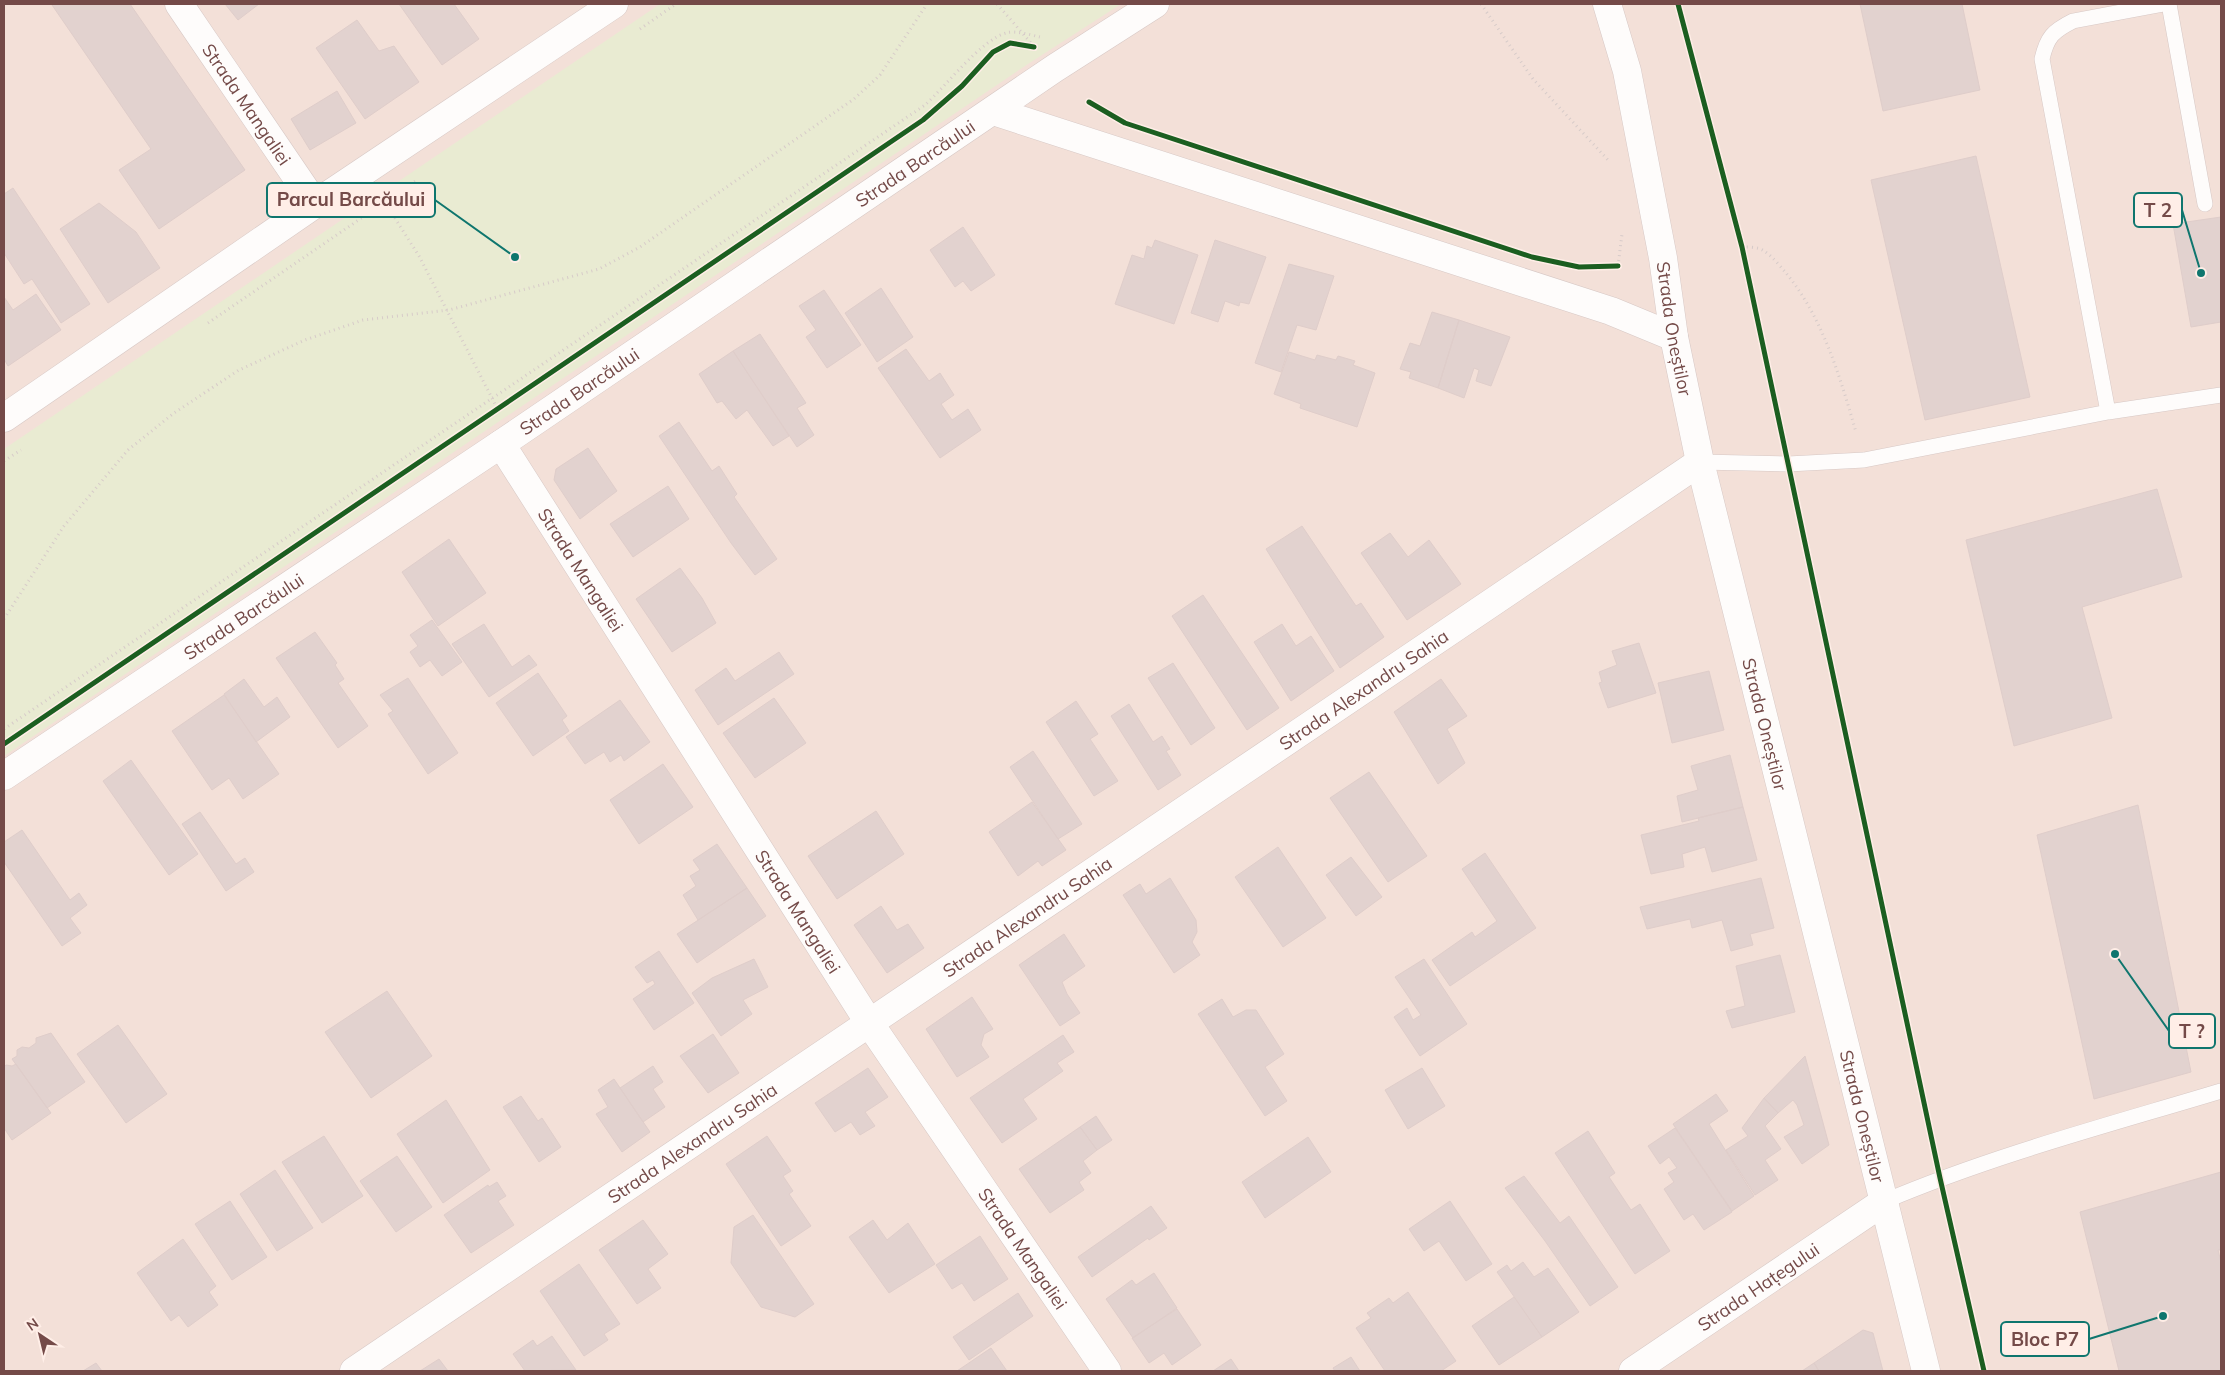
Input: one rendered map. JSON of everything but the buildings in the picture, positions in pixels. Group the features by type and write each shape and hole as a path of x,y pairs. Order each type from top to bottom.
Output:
{"street":[{"name":"Strada Mangaliei","path":"179,4 316,204"},
{"path":"4,418 363,172 614,4"},
{"name":"Strada Barcăului","path":"4,776 501,444 1055,68 1155,4"},
{"name":"Strada Oneștilor","path":"1607,4 1627,71 1663,258 1674,337 1700,462 1926,1371"},
{"name":"Strada Oneștilor","path":"1623,4 1627,71"},
{"path":"992,112 1611,311 1674,337"},
{"name":"Strada Mangaliei","path":"501,444 870,1024 1107,1371"},
{"name":"Strada Alexandru Sahia","path":"354,1371 1700,462"},
{"name":"Strada Hațegului","path":"1633,1371 1884,1201"}],"lane":[{"path":"2108,412 2042,59 2046,43 2060,28 2073,21 2164,4"},
{"path":"2169,4 2205,204"},
{"path":"1700,462 1788,464 1864,460 2108,412 2221,395"},
{"path":"1884,1201 1940,1178 2021,1151 2221,1091"}],"path":[{"path":"636,31 676,4"},
{"path":"4,619 64,526 128,450 174,412 239,370 306,340 362,320 448,310 599,269 640,247 854,99 880,75 926,4"},
{"path":"997,4 1034,47"},
{"path":"1481,4 1533,79 1611,163"},
{"path":"4,729 925,105 981,50 998,37 1007,32 1044,37"},
{"path":"1026,46 1034,47"},
{"path":"363,172 385,202 419,256 498,408"},
{"path":"206,323 425,174"},
{"path":"1608,266 1618,266 1623,226"},
{"path":"1740,238 1744,256"},
{"path":"1742,247 1764,250 1779,265 1804,297 1815,316 1839,377 1864,460"},
{"path":"489,414 506,403"},
{"path":"4,461 28,445"}],"shaded area":[{"path":"4,4 2221,4 2221,1371 4,1371"}],"green space":[{"path":"660,4 1121,4 1028,64 4,756 4,449"}],"cycle path":[{"path":"1678,4 1742,247 1940,1178 1984,1371"},
{"path":"4,744 923,120 962,86 993,52 1010,43 1034,47"},
{"path":"1089,102 1125,123 1532,257 1579,267 1618,266"}],"place":[{"name":"Parcul Barcăului","path":"515,257"},
{"name":"T 2","path":"2201,273"},
{"name":"T ?","path":"2115,954"},
{"name":"Bloc P7","path":"2163,1316"}]}
